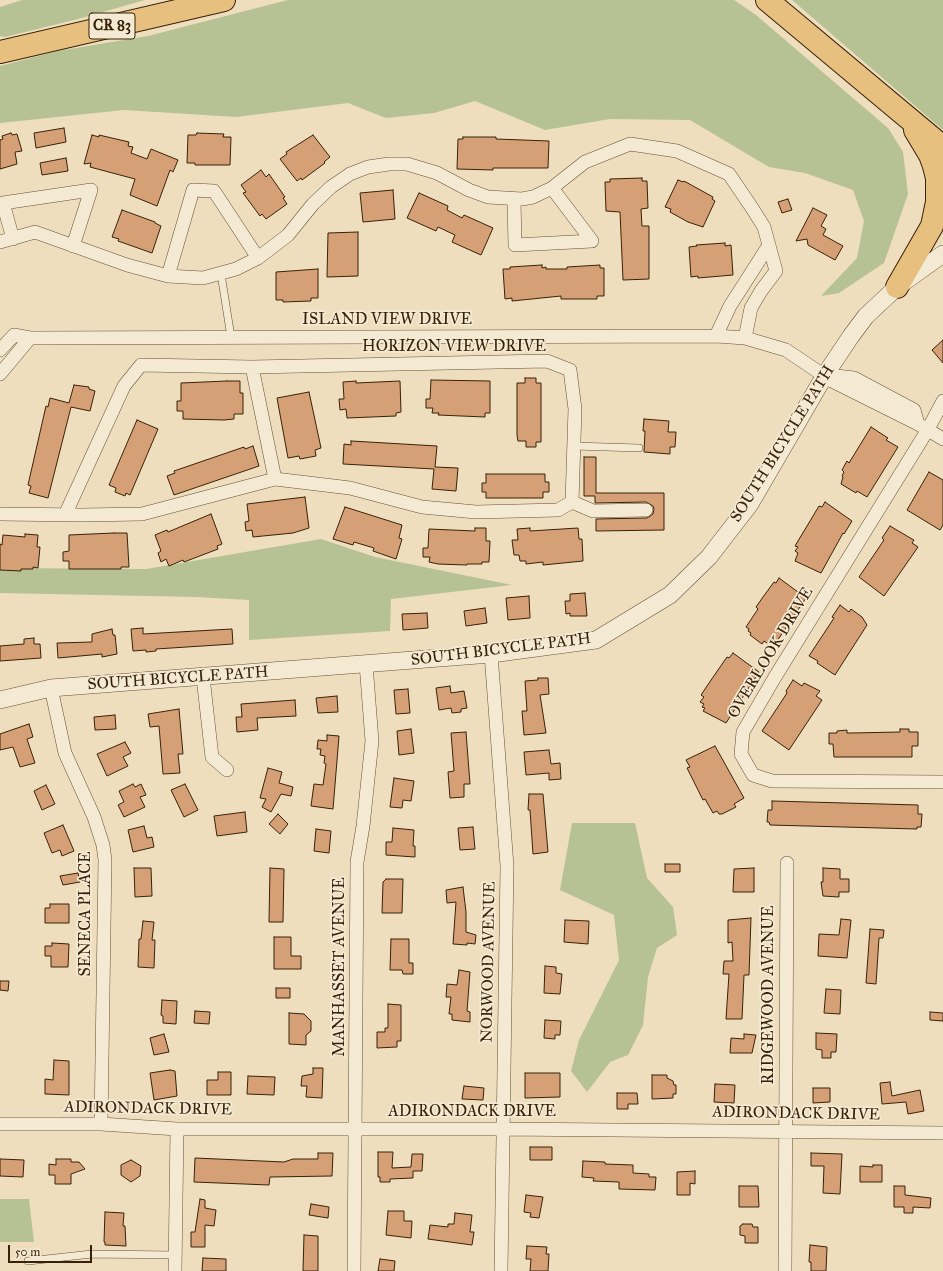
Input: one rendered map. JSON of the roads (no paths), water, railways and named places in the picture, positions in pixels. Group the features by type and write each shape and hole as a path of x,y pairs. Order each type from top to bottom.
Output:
{"highway":[{"name":"CR 83","path":"0,52 224,0"},
{"path":"767,0 943,147"},
{"path":"897,287 929,232 936,214 937,202 937,178 930,155 903,113"}],"street":[{"path":"0,242 35,232 127,265 168,276 204,278 236,269 258,258 288,235 313,204 331,187 350,174 368,167 389,164 416,166 437,173 478,194 514,200 534,197 552,188 585,162 630,144 677,151 729,174 764,227 776,271 751,308 745,338 786,350 831,382 896,421 923,427 943,438"},
{"path":"514,200 515,245 592,241 552,188"},
{"path":"13,239 3,203 91,190 73,246"},
{"path":"168,276 193,190 214,191 258,258"},
{"path":"716,336 730,306 769,245"},
{"name":"SOUTH BICYCLE PATH","path":"0,700 51,688 491,654 596,640 670,595 708,557 750,504 831,382 863,321 897,287 943,254"},
{"path":"0,350 14,336 30,338"},
{"name":"ISLAND VIEW DRIVE","path":"30,338 716,336 745,338"},
{"path":"0,374 30,338"},
{"name":"HORIZON VIEW DRIVE","path":"65,515 124,386 141,365 252,367 547,361 570,370 575,408 572,502"},
{"path":"252,367 275,479"},
{"path":"831,382 854,378 914,410 923,427"},
{"name":"OVERLOOK DRIVE","path":"943,401 923,427 771,684 744,732 741,754 753,775 772,781 943,782"},
{"path":"0,514 142,514 275,479 350,488 422,507 476,512 558,510 572,502 593,511 646,510"},
{"name":"NORWOOD AVENUE","path":"491,654 507,866 501,1271"},
{"name":"MANHASSET AVENUE","path":"354,1271 357,862 363,826 372,741 366,664"},
{"path":"203,677 212,757 227,770"},
{"name":"SENECA PLACE","path":"51,688 65,753 94,817 103,845 105,860 101,1124"},
{"name":"RIDGEWOOD AVENUE","path":"785,1271 787,863"},
{"name":"ADIRONDACK DRIVE","path":"0,1124 101,1124 177,1129 356,1128 943,1133"},
{"path":"174,1271 177,1129"}],"lane":[{"path":"221,274 231,337"},
{"path":"574,446 639,448"},
{"path":"28,1261 92,1254 175,1255"}]}
